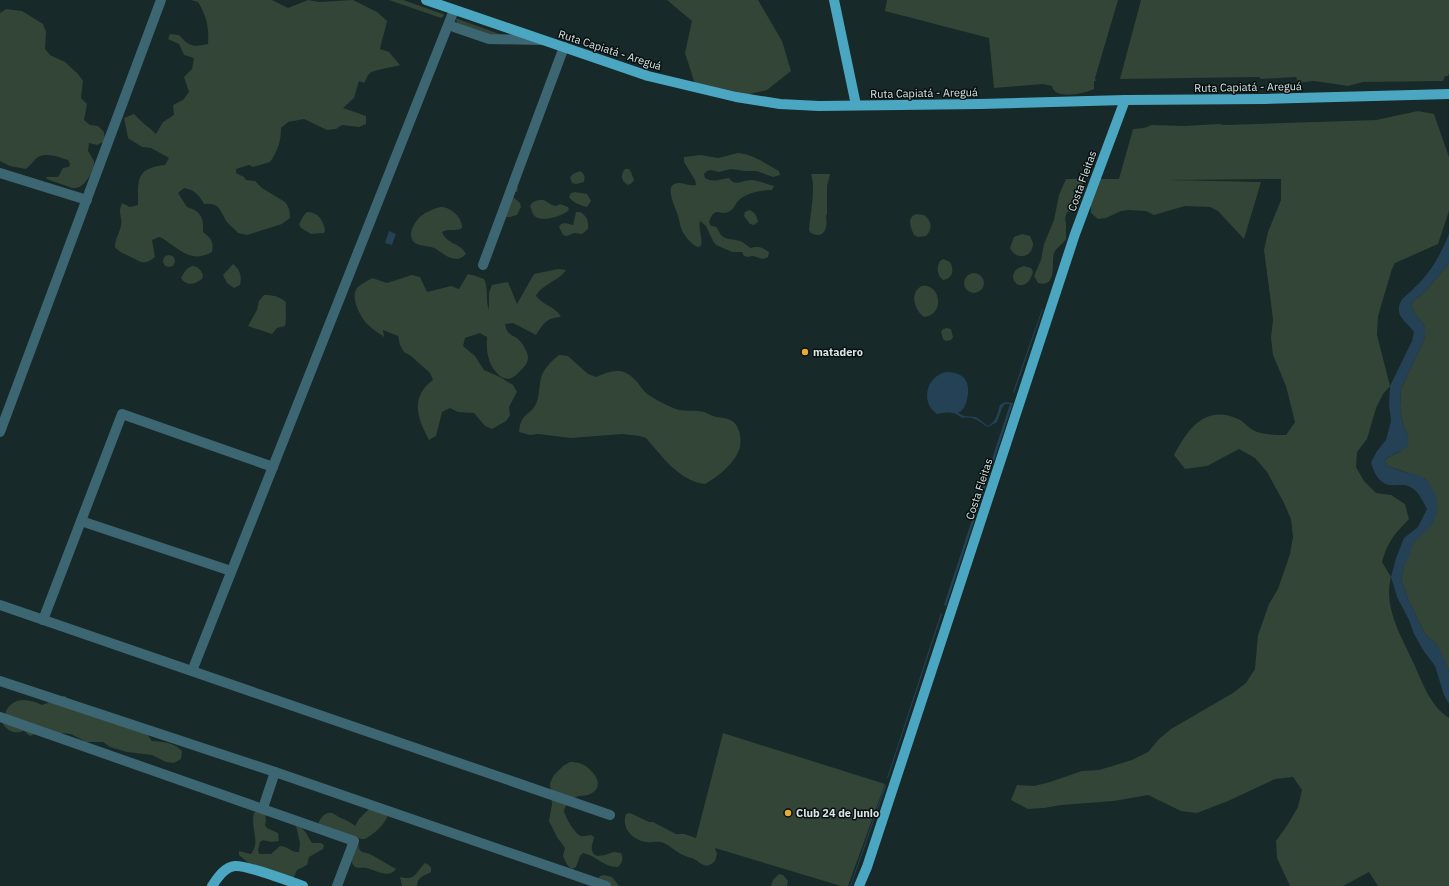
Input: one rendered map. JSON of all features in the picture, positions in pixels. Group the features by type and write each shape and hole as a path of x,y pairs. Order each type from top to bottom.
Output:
{"main road":[{"name":"Ruta Capiatá - Areguá","path":"426,0 448,6 648,76 736,97 780,104 856,106 1444,95"},
{"path":"834,0 856,106"},
{"name":"Costa Fleitas","path":"859,886 869,860 1075,234 1125,100"},
{"path":"212,886 220,875 233,866 257,870 303,886"}],"street":[{"path":"0,432 4,406 86,200 162,0"},
{"path":"192,671 273,466 448,6"},
{"path":"454,27 489,39 543,40"},
{"path":"483,265 564,47"},
{"path":"0,173 86,200"},
{"path":"43,620 122,414 273,466"},
{"path":"81,521 231,571"},
{"path":"0,605 610,815"},
{"path":"0,681 275,772 606,886"},
{"path":"0,717 354,841 337,886"},
{"path":"263,808 275,772"}],"green space":[{"path":"191,0 272,0 288,8 308,0 319,2 353,0 377,12 387,21 380,49 389,52 400,65 371,73 368,75 364,83 359,81 354,98 343,108 366,116 366,124 359,127 342,125 336,129 327,130 304,119 288,122 281,128 278,146 270,162 253,167 249,165 236,169 236,173 244,177 246,180 255,181 262,188 285,202 289,209 290,218 282,224 247,235 238,233 227,222 219,208 213,204 204,204 196,193 184,188 178,193 187,207 196,211 201,216 203,232 210,238 213,246 212,252 201,256 191,256 159,237 152,240 155,257 147,262 142,262 121,252 115,247 121,225 120,213 122,203 130,207 138,205 138,188 141,176 149,169 165,165 169,158 151,148 142,147 128,138 124,118 134,114 156,134 163,122 174,115 173,105 183,100 189,92 184,77 192,69 194,58 184,55 179,44 168,39 170,34 179,35 186,42 195,46 208,44 208,27 204,12 198,2"},
{"path":"389,0 403,0 443,14 444,16 441,18"},
{"path":"667,0 758,0 782,41 791,71 767,90 736,97 695,84 685,53 692,21"},
{"path":"887,0 1118,0 1095,78 1096,81 1094,81 1094,89 1084,93 1070,95 1058,93 1052,86 1043,84 994,88 989,38 885,11"},
{"path":"1141,0 1449,0 1449,74 1448,76 1445,76 1443,81 1363,82 1348,86 1314,81 1298,83 1296,77 1261,79 1259,77 1120,79"},
{"path":"6,9 22,11 43,24 46,32 45,49 50,55 65,62 83,81 81,98 87,104 84,120 90,125 98,126 104,132 105,141 97,145 89,143 88,151 94,161 94,164 86,182 79,187 72,188 47,179 46,177 58,177 63,168 69,167 70,164 68,160 45,155 38,157 26,169 10,166 0,161 0,13"},
{"path":"456,19 502,35 494,36 457,23"},
{"path":"1418,111 1434,114 1449,157 1449,211 1438,244 1395,263 1392,269 1378,316 1377,335 1390,386 1383,394 1376,408 1367,439 1357,452 1356,467 1364,481 1376,493 1391,495 1405,504 1409,519 1392,539 1382,562 1391,577 1389,589 1390,600 1399,633 1428,694 1442,713 1449,718 1449,886 1378,886 1369,872 1343,886 1290,886 1277,858 1276,841 1298,807 1302,790 1293,777 1275,779 1228,801 1197,813 1181,811 1148,795 1114,801 1028,809 1011,800 1017,785 1034,786 1082,771 1099,770 1132,760 1148,752 1159,739 1171,729 1233,693 1246,683 1255,669 1258,635 1269,604 1278,589 1290,554 1293,537 1291,519 1284,503 1267,472 1255,458 1239,449 1207,466 1185,469 1174,455 1185,436 1192,428 1207,417 1226,415 1240,420 1257,432 1274,435 1286,435 1295,422 1286,386 1273,355 1271,338 1273,320 1264,250 1268,232 1281,200 1281,179 1170,180 1261,182 1244,239 1218,211 1210,207 1185,206 1154,215 1146,211 1129,210 1121,211 1106,218 1098,219 1091,213 1095,179 1119,179 1133,129 1144,128 1152,125 1185,126 1376,120"},
{"path":"738,153 749,155 759,160 779,171 780,175 773,177 757,171 731,169 719,172 711,170 707,171 704,174 705,178 711,180 729,178 737,183 752,180 774,186 772,190 759,191 746,195 739,200 730,211 725,213 716,212 712,215 709,222 711,226 717,228 720,234 728,239 738,240 751,248 760,247 765,249 769,252 768,257 764,259 753,256 744,256 742,252 732,252 716,245 706,226 700,221 701,246 695,246 688,240 683,232 671,196 671,189 674,184 680,183 696,185 695,180 684,162 684,157 701,155 718,158"},
{"path":"625,169 629,169 634,180 628,185 622,178 622,173"},
{"path":"580,171 583,173 584,182 576,184 572,183 570,177"},
{"path":"812,174 830,174 827,186 826,228 820,235 811,233 809,230 813,193"},
{"path":"1066,179 1084,179 1079,204 1072,211 1067,212 1065,219 1066,239 1054,253 1051,279 1049,282 1044,284 1038,283 1034,276 1041,260 1044,244 1054,220 1059,195"},
{"path":"512,183 518,188 517,192 513,192 511,195 520,203 521,207 517,215 505,217 503,208 504,197 508,184"},
{"path":"575,192 587,194 591,201 587,207 577,204 569,197 571,193"},
{"path":"544,200 552,205 556,206 560,204 568,207 569,210 553,218 544,219 536,217 530,206 534,201"},
{"path":"441,207 449,209 461,220 462,228 442,232 447,239 464,250 466,254 458,259 451,258 434,248 417,244 411,237 412,229 418,219 428,212"},
{"path":"749,210 754,213 757,218 758,222 754,225 750,224 744,216 745,212"},
{"path":"307,212 314,213 319,217 324,226 324,233 311,234 301,228 299,224"},
{"path":"576,212 580,212 586,217 588,221 588,229 582,234 574,233 567,236 563,235 559,227 561,224 565,223 573,225"},
{"path":"916,214 924,215 930,222 931,228 926,236 918,237 914,235 910,220"},
{"path":"1022,234 1030,236 1033,243 1030,252 1027,255 1020,256 1016,255 1010,248 1014,237"},
{"path":"171,255 174,256 174,266 167,267 164,266 163,259 164,256"},
{"path":"943,259 950,262 952,265 952,274 949,278 943,280 938,274 938,269 940,261"},
{"path":"1449,263 1449,671 1437,645 1425,634 1408,599 1401,579 1404,566 1413,543 1433,523 1426,479 1387,466 1385,460 1401,451 1408,436 1403,425 1400,408 1401,389 1425,338 1425,326 1411,307 1413,301 1424,293"},
{"path":"233,264 241,276 240,285 234,288 227,283 223,275"},
{"path":"192,266 199,269 203,275 202,279 199,281 188,284 181,278 187,269"},
{"path":"1024,266 1031,268 1033,272 1026,284 1018,285 1013,279 1013,275 1017,269"},
{"path":"558,269 566,270 563,274 543,288 536,296 542,302 556,310 561,317 546,322 536,335 513,323 505,324 509,333 521,342 528,355 526,364 514,377 509,379 503,378 493,368 490,363 487,348 487,337 480,333 465,338 463,346 475,356 484,370 513,385 517,392 509,407 510,415 506,421 492,429 485,426 474,413 458,412 450,408 442,412 436,436 429,440 421,424 418,401 421,393 433,380 430,373 411,356 404,352 400,345 398,336 383,330 384,337 367,324 356,306 355,295 358,287 372,278 387,283 412,275 420,277 427,292 451,286 459,289 468,274 484,279 489,310 489,293 492,285 508,282 517,304 534,274"},
{"path":"974,273 981,276 984,283 981,290 974,293 967,290 964,283 967,276"},
{"path":"922,286 928,286 933,289 938,300 936,311 931,315 924,317 918,310 914,301 915,292"},
{"path":"264,295 276,296 286,302 285,326 277,328 272,334 248,326 257,310 259,301"},
{"path":"943,329 951,329 953,337 951,340 946,341 943,339 941,332"},
{"path":"559,355 568,356 588,374 596,377 616,371 626,373 648,394 675,409 704,412 715,417 726,418 732,421 739,430 740,435 741,443 738,453 726,468 705,484 696,482 679,473 665,460 646,438 643,437 622,434 571,438 538,434 530,435 519,432 523,418 536,404 544,371"},
{"path":"56,696 65,696 71,701 147,734 152,741 172,744 182,751 181,759 174,763 166,762 152,755 127,752 110,747 103,742 86,742 71,734 54,733 45,730 30,736 24,731 12,732 3,724 6,711 13,703 27,700 42,705 50,702"},
{"name":"Club 24 de junio","path":"723,733 885,784 848,886 841,886 715,848 717,854 715,861 706,866 681,854 664,843 641,841 636,839 628,832 625,819 626,814 630,813 649,822 653,822 676,834 684,834 696,838"},
{"path":"570,762 584,765 592,771 597,778 598,786 588,795 578,796 570,801 564,811 566,817 573,829 579,835 591,835 594,837 592,850 596,855 602,856 614,852 621,853 622,861 618,867 604,864 592,856 583,853 580,856 576,867 572,869 567,865 563,856 565,848 557,837 549,821 552,804 550,783 554,775 563,766"},
{"path":"370,808 389,813 385,822 373,834 365,839 361,839 318,823 327,813 333,813 355,826 359,819"},
{"path":"257,811 265,813 265,825 267,828 278,833 279,841 271,842 263,840 260,842 258,850 259,854 271,854 280,846 299,852 300,843 296,826 304,830 312,843 321,843 324,845 323,849 309,857 307,865 297,870 292,881 252,866 239,855 239,851 251,854 254,850 255,840 253,818 254,813"},
{"path":"358,841 359,849 362,852 370,854 396,869 393,872 386,874 366,868 355,867 352,863 354,856 353,852 347,847 347,843"},
{"path":"425,863 431,868 431,872 423,876 418,881 417,886 402,886 400,877 412,877"},
{"path":"779,874 783,875 788,881 787,886 771,886 773,880"},
{"path":"604,875 612,877 619,886 594,886 600,876"}],"water":[{"path":"389,231 396,234 392,245 385,243"},
{"path":"1449,234 1449,263 1424,293 1413,301 1411,307 1425,326 1425,338 1401,389 1400,408 1403,425 1408,436 1408,446 1385,460 1387,466 1415,474 1426,479 1436,495 1437,511 1433,523 1413,543 1410,555 1404,566 1401,579 1408,599 1425,634 1437,645 1445,660 1449,671 1449,704 1444,695 1435,666 1423,650 1414,634 1409,620 1397,597 1391,577 1396,558 1404,538 1418,527 1427,509 1419,495 1412,488 1401,485 1386,484 1380,480 1373,469 1371,462 1377,451 1386,440 1391,421 1389,405 1390,386 1412,341 1414,332 1400,314 1400,304 1430,270 1439,256"},
{"path":"1043,309 1014,393 1013,392"},
{"path":"946,372 953,372 962,376 967,383 967,400 963,409 958,413 964,416 976,417 988,426 995,420 1000,405 1005,402 1013,403 946,606 944,605 1010,404 1005,404 997,422 988,427 974,419 962,418 953,413 937,414 928,403 928,390 934,379"},
{"path":"941,613 942,614 887,778"},
{"path":"885,785 886,786 850,886"}],"place":[{"name":"matadero","path":"805,352"},
{"name":"Club 24 de junio","path":"788,813"}]}
